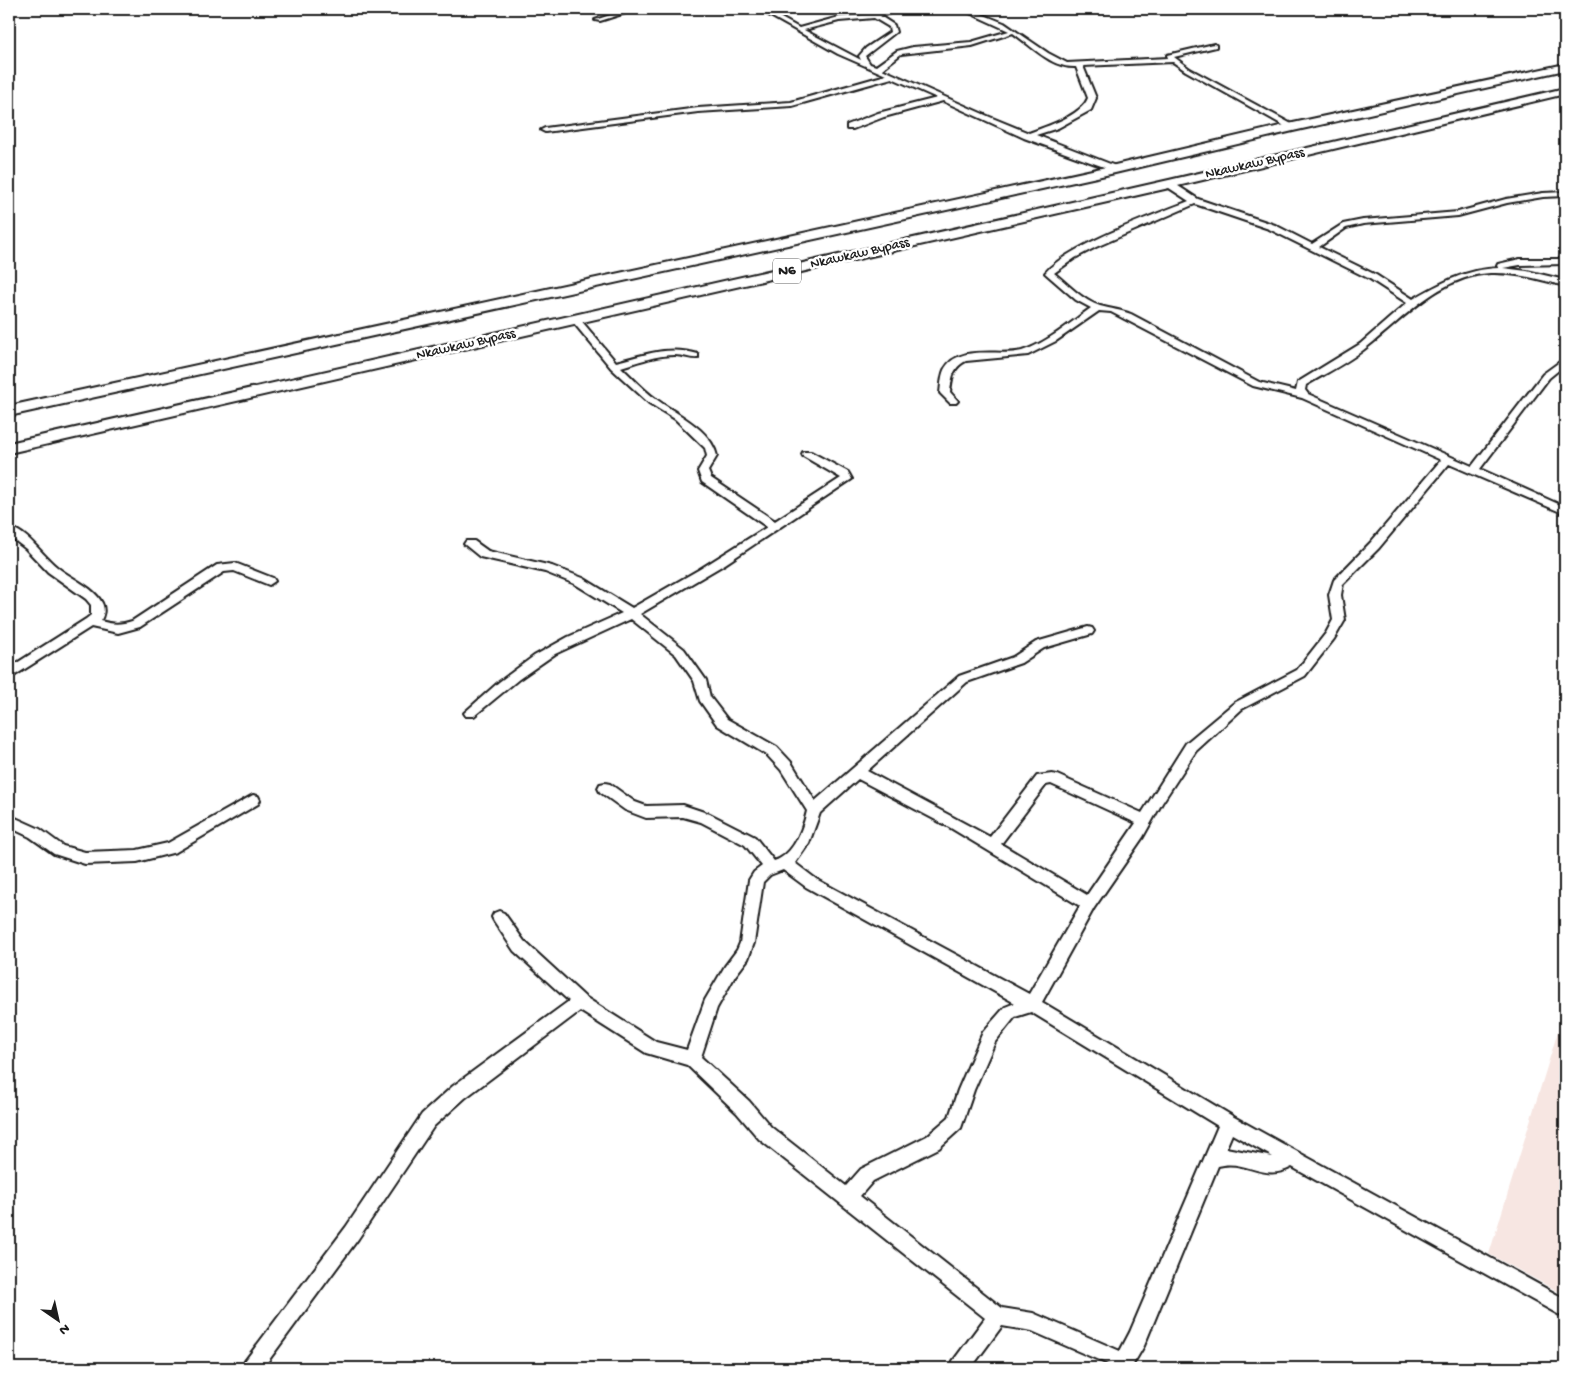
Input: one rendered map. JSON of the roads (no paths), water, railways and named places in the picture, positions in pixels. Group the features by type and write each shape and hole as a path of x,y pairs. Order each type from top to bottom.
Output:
{"highway":[{"name":"Nkawkaw Bypass","path":"9,411 1115,169 1293,127 1565,67"},
{"name":"Nkawkaw Bypass","path":"9,448 1169,184 1565,91"}],"street":[{"path":"598,20 635,9"},
{"path":"761,9 840,53 1027,136 1115,169"},
{"path":"798,30 839,20 875,16 900,9"},
{"path":"964,9 996,21 1014,31 1055,61 1066,65 1173,60"},
{"path":"867,64 862,56 865,50 884,40 893,32 892,26 875,16"},
{"path":"877,69 900,52 913,48 972,44 1014,31"},
{"path":"1214,46 1169,56 1248,104 1293,127"},
{"path":"1027,136 1055,126 1088,108 1092,98 1079,65"},
{"path":"545,130 709,109 784,105 805,101 814,96 892,76"},
{"path":"850,127 881,115 942,99"},
{"path":"1169,184 1195,201 1272,227 1373,277 1413,302"},
{"path":"1313,247 1343,226 1362,222 1458,214 1506,201 1543,195 1565,194"},
{"path":"1195,201 1124,231 1053,267 1049,272 1050,276 1079,298 1097,308 1113,310 1128,316 1256,384 1271,390 1305,396 1565,510"},
{"path":"1305,396 1300,390 1302,384 1363,346 1413,302 1463,276 1520,262 1565,261"},
{"path":"1486,270 1514,271 1565,283"},
{"path":"953,400 945,393 949,371 954,364 967,358 1025,353 1039,347 1097,308"},
{"path":"576,320 614,366 652,402 679,417 710,447 712,456 703,471 706,480 771,523 773,528"},
{"path":"614,366 672,352 684,351 695,356"},
{"path":"1474,470 1546,376 1565,361"},
{"path":"470,713 507,680 563,644 632,614 720,564 847,479 844,474 807,454"},
{"path":"847,1198 867,1175 933,1142 955,1122 966,1090 989,1037 1010,1012 1032,1004 1089,904 1145,821 1191,746 1238,706 1301,673 1330,636 1338,620 1335,595 1338,583 1375,545 1447,458"},
{"path":"9,531 30,546 52,569 71,581 94,600 98,611 97,617 90,622 9,674"},
{"path":"470,544 484,554 548,569 578,581 632,614 680,652 700,680 704,698 722,722 772,751 786,766 814,810"},
{"path":"90,622 121,630 136,624 221,568 235,568 269,581"},
{"path":"692,1060 710,1005 730,971 743,954 747,942 756,880 762,872 778,866 803,842 814,810 963,679 1017,660 1040,645 1088,631"},
{"path":"857,772 954,823 1089,904"},
{"path":"992,846 1042,780 1052,779 1145,821"},
{"path":"605,788 630,806 646,812 683,811 705,818 750,841 778,866 1032,1004 1228,1123 1565,1309"},
{"path":"9,822 35,833 59,850 85,858 137,856 171,848 253,800"},
{"path":"499,916 519,946 580,1002 652,1048 692,1060 743,1107 765,1133 998,1316 1033,1322 1128,1365 1189,1212 1214,1159 1228,1123"},
{"path":"252,1368 352,1233 428,1120 459,1092 580,1002"},
{"path":"1214,1159 1229,1156 1274,1166 1291,1158"},
{"path":"960,1368 998,1316"}]}
